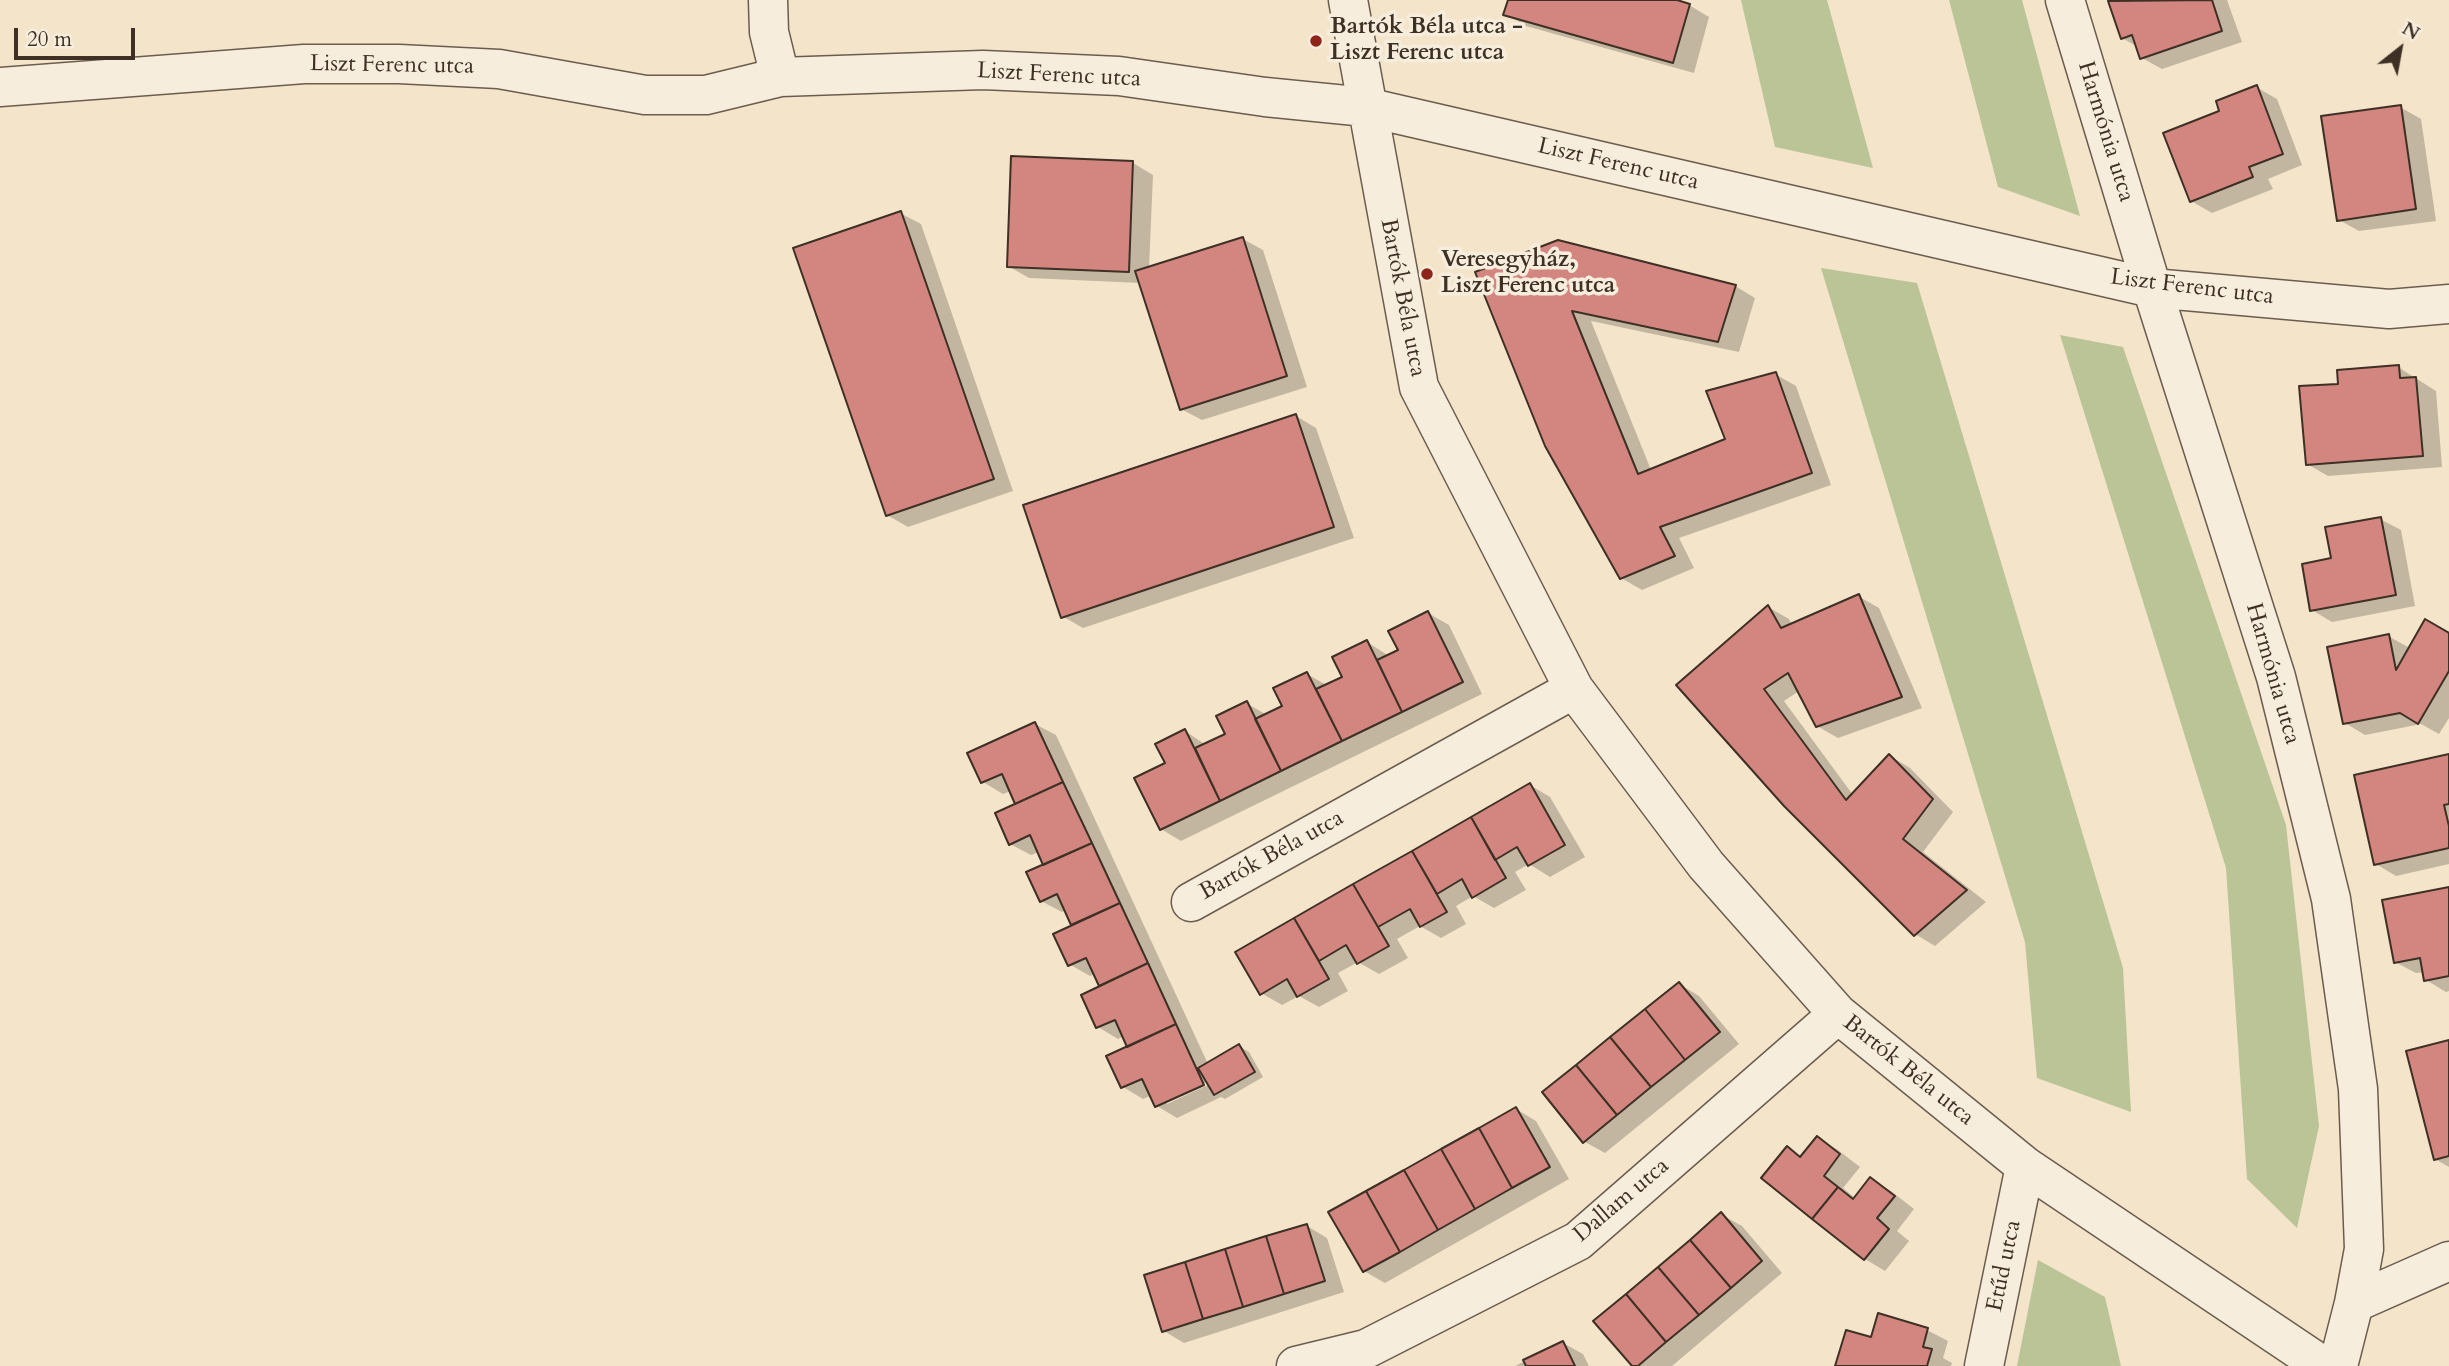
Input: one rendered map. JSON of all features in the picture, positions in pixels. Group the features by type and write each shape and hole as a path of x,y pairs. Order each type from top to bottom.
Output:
{"street":[{"path":"768,0 769,32 780,77"},
{"name":"Bartók Béla utca","path":"1348,0 1419,387 1574,689 1706,865 1838,1014 2025,1166 2323,1366"},
{"name":"Harmónia utca","path":"2065,0 2152,288 2276,677 2331,899 2358,1089 2364,1249 2338,1366"},
{"name":"Liszt Ferenc utca","path":"0,88 304,64 398,64 499,69 645,95 706,95 780,77 983,70 1119,76 1265,97 1366,107 2152,288 2389,309 2449,304"},
{"name":"Bartók Béla utca","path":"1191,902 1574,689"},
{"name":"Dallam utca","path":"1296,1366 1366,1349 1578,1241 1838,1014"},
{"name":"Etűd utca","path":"1984,1366 2025,1166"},
{"path":"2354,1303 2449,1261"}],"green space":[{"path":"1741,0 1827,0 1873,168 1775,147"},
{"path":"1949,0 2022,0 2080,216 1998,187"},
{"path":"1821,268 1917,283 2123,968 2131,1112 2037,1078 2025,942"},
{"path":"2060,335 2123,347 2286,825 2319,1126 2297,1228 2247,1179 2226,868"},
{"path":"2038,1260 2105,1297 2121,1366 2017,1366"}],"building":[{"path":"1508,0 1677,0 1690,4 1673,63 1503,15"},
{"path":"2212,0 2222,31 2140,59 2132,35 2121,39 2108,1"},
{"path":"2257,85 2283,154 2249,167 2253,177 2190,202 2163,133 2219,111 2216,101"},
{"path":"2401,105 2416,209 2337,221 2321,116"},
{"path":"1011,156 1133,161 1129,272 1007,267"},
{"path":"901,211 994,479 886,516 793,248"},
{"path":"1243,237 1287,376 1180,410 1135,271"},
{"path":"1558,240 1736,285 1718,342 1572,311 1638,474 1725,439 1706,391 1776,372 1812,473 1660,527 1675,556 1620,579 1545,446 1475,272"},
{"path":"2399,365 2400,378 2416,377 2423,456 2306,465 2299,386 2338,384 2337,370"},
{"path":"1296,414 1334,527 1061,618 1023,505"},
{"path":"2381,517 2396,595 2310,611 2302,564 2331,558 2325,527"},
{"path":"1859,594 1902,697 1816,727 1788,673 1764,689 1846,800 1889,754 1933,799 1903,839 1967,890 1914,936 1784,806 1676,685 1768,605 1781,628"},
{"path":"1428,611 1463,682 1402,712 1377,660 1398,650 1388,631"},
{"path":"2425,619 2449,633 2449,671 2418,724 2400,713 2343,724 2327,647 2389,634 2396,670"},
{"path":"1367,640 1402,712 1342,741 1316,689 1342,677 1332,657"},
{"path":"1307,672 1342,741 1281,771 1255,719 1282,706 1273,688"},
{"path":"1247,701 1281,771 1220,801 1195,748 1225,734 1216,716"},
{"path":"1035,722 1063,782 1015,804 1002,774 981,783 967,753"},
{"path":"1185,729 1220,801 1160,830 1134,778 1165,763 1155,744"},
{"path":"2449,754 2449,804 2444,805 2449,826 2449,848 2374,865 2354,775"},
{"path":"1063,782 1092,843 1043,865 1030,835 1009,845 995,813"},
{"path":"1530,783 1565,845 1528,866 1517,847 1495,860 1471,817"},
{"path":"1471,817 1506,878 1472,898 1462,879 1437,894 1412,851"},
{"path":"1092,843 1120,903 1071,925 1057,894 1040,902 1026,872"},
{"path":"1412,851 1447,912 1420,927 1410,909 1378,927 1353,884"},
{"path":"1353,884 1389,946 1357,964 1346,945 1319,961 1294,918"},
{"path":"2449,887 2449,976 2424,981 2420,958 2394,963 2382,900"},
{"path":"1120,903 1148,963 1099,986 1086,958 1068,966 1053,934"},
{"path":"1294,918 1329,979 1297,997 1287,979 1260,995 1235,952"},
{"path":"1148,963 1176,1024 1127,1047 1115,1020 1096,1028 1081,995"},
{"path":"1679,982 1720,1032 1685,1060 1645,1009"},
{"path":"1645,1009 1685,1060 1651,1087 1610,1037"},
{"path":"1176,1024 1204,1085 1155,1107 1142,1079 1121,1088 1106,1056"},
{"path":"1610,1037 1651,1087 1617,1115 1576,1065"},
{"path":"2449,1040 2449,1156 2434,1160 2406,1051"},
{"path":"1239,1044 1255,1072 1214,1095 1198,1068"},
{"path":"1576,1065 1617,1115 1583,1143 1542,1092"},
{"path":"1516,1107 1550,1167 1512,1188 1479,1128"},
{"path":"1479,1128 1512,1188 1475,1209 1441,1149"},
{"path":"1817,1136 1840,1154 1824,1176 1838,1187 1812,1219 1761,1178 1787,1146 1800,1157"},
{"path":"1441,1149 1475,1209 1438,1230 1404,1170"},
{"path":"1404,1170 1438,1230 1400,1252 1366,1191"},
{"path":"1870,1177 1895,1196 1877,1218 1889,1229 1864,1260 1812,1219 1838,1187 1853,1199"},
{"path":"1366,1191 1400,1252 1363,1272 1328,1212"},
{"path":"1721,1212 1762,1261 1731,1288 1690,1240"},
{"path":"1307,1224 1325,1281 1284,1294 1266,1236"},
{"path":"1266,1236 1284,1294 1243,1307 1225,1249"},
{"path":"1690,1240 1731,1288 1699,1315 1658,1267"},
{"path":"1225,1249 1243,1307 1203,1319 1185,1262"},
{"path":"1185,1262 1203,1319 1162,1332 1144,1275"},
{"path":"1658,1267 1699,1315 1666,1342 1626,1294"},
{"path":"1626,1294 1666,1342 1638,1366 1632,1366 1593,1321"},
{"path":"1878,1313 1928,1328 1923,1347 1932,1349 1927,1366 1835,1366 1846,1330 1871,1337"},
{"path":"1563,1341 1575,1366 1526,1366 1523,1360"}],"place":[{"name":"Bartók Béla utca - Liszt Ferenc utca","path":"1316,41"},
{"name":"Veresegyház, Liszt Ferenc utca","path":"1427,274"}]}
